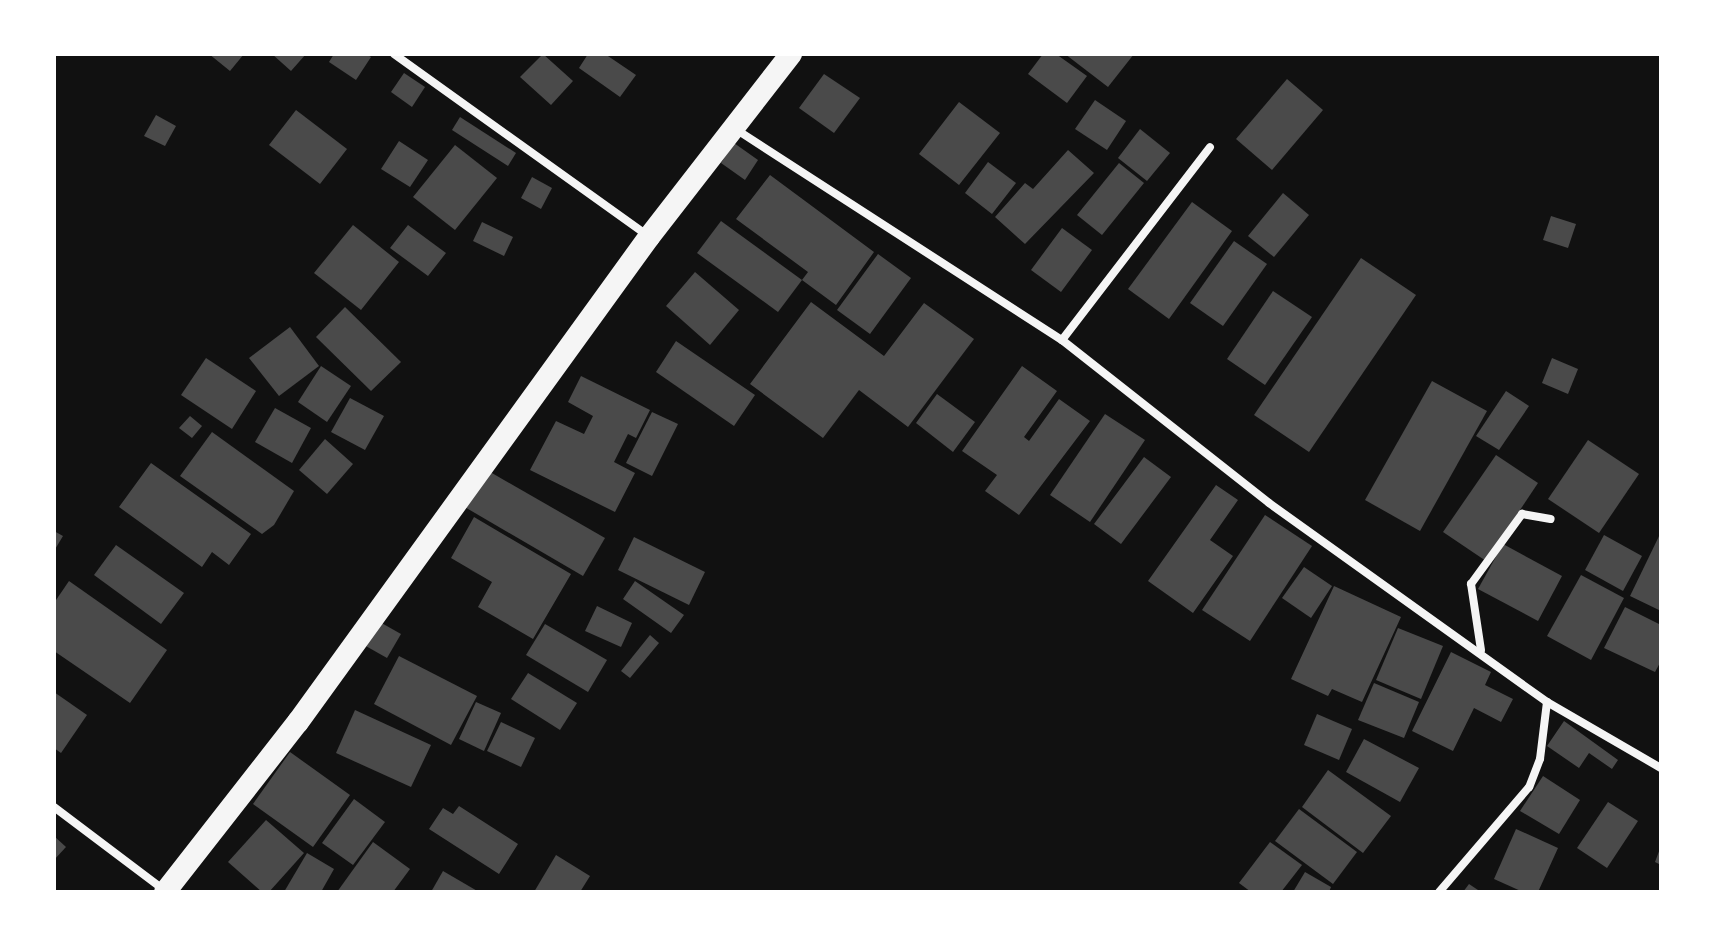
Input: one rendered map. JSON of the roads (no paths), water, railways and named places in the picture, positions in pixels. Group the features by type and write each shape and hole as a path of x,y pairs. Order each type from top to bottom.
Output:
{"highway":[{"path":"166,892 298,722 649,237 737,130 791,54"}],"street":[{"path":"394,54 649,237"},
{"path":"737,130 1062,340 1269,503 1481,650 1547,702 1661,768"},
{"path":"1062,340 1210,147"},
{"path":"1481,650 1471,584 1522,514 1551,519"},
{"path":"1439,892 1529,787 1540,759 1547,702"},
{"path":"54,807 166,892"}]}
